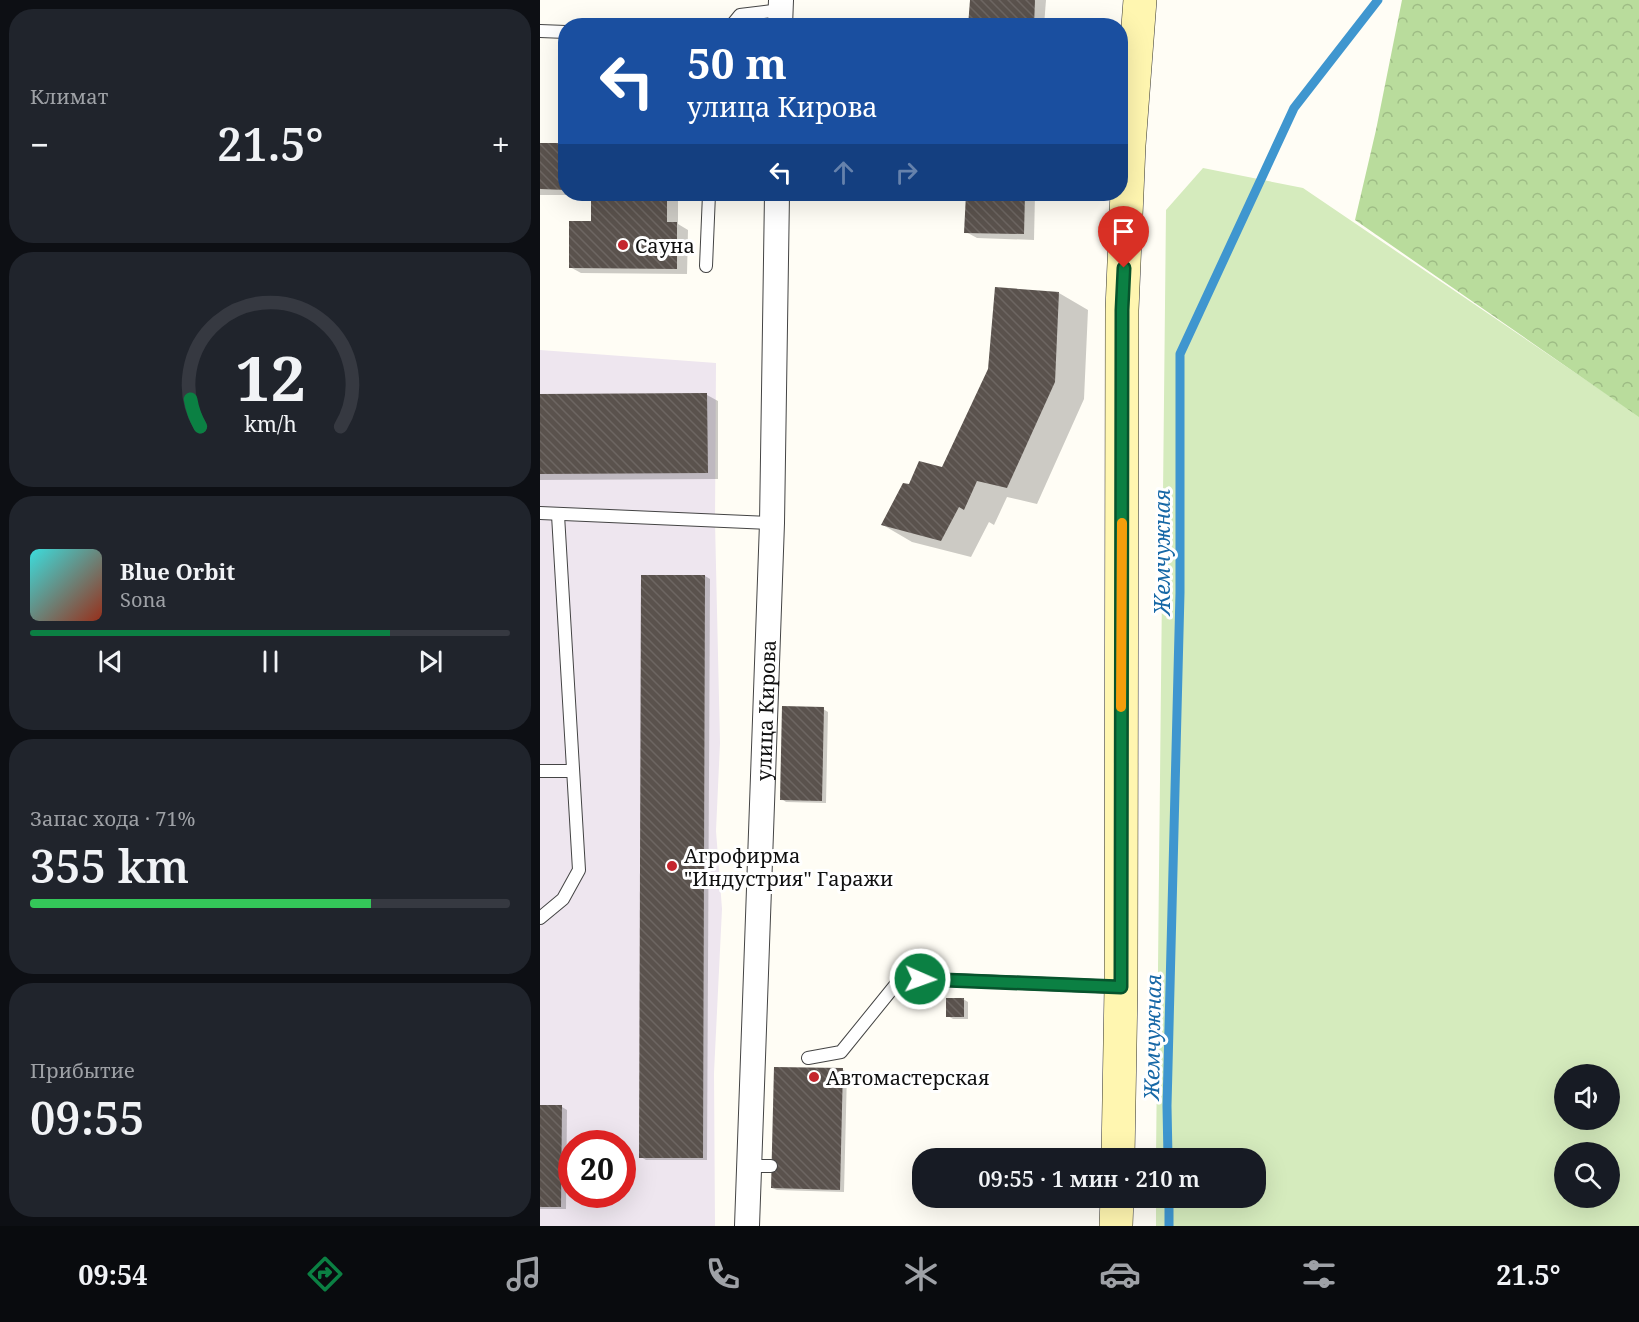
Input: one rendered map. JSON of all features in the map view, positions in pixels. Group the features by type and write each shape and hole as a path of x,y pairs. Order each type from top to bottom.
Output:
{"street":[{"path":"1128,169 1140,0"},
{"name":"улица Кирова","path":"747,1226 760,1166 777,201"},
{"path":"1118,1148 1121,987 1122,310 1127,201"},
{"path":"1116,1226 1117,1208"}],"lane":[{"path":"738,18 740,15 780,12"},
{"path":"540,31 558,32"},
{"path":"706,266 709,201"},
{"path":"540,513 772,523"},
{"path":"540,918 563,899 579,870 558,515"},
{"path":"540,771 573,771"},
{"path":"808,1058 841,1052 901,978 1121,987"}],"shaded area":[{"path":"540,350 716,363 715,522 720,743 716,831 722,909 714,1073 715,1226 540,1226"}],"green space":[{"path":"1402,0 1639,0 1639,417 1355,220"},
{"path":"1203,168 1303,188 1639,416 1639,1226 1156,1226 1156,1208 1266,1208 1266,1148 1156,1148 1166,210"}],"building":[{"path":"970,0 1035,0 1034,18 969,18"},
{"path":"540,143 558,143 558,190 540,189"},
{"name":"Сауна","path":"591,201 667,201 667,222 677,222 677,269 569,268 569,221 591,221"},
{"path":"966,201 1025,201 1024,234 964,233"},
{"path":"995,287 1059,292 1055,382 1007,488 977,481 964,510 959,507 941,541 881,525 903,483 909,484 919,461 942,467 988,369"},
{"path":"707,393 708,473 540,474 540,394"},
{"name":"Агрофирма \"Индустрия\" Гаражи","path":"641,575 705,575 703,1158 639,1158"},
{"path":"782,706 824,707 822,801 780,800"},
{"path":"946,998 964,998 964,1017 946,1017"},
{"path":"774,1067 843,1068 840,1190 771,1188"},
{"path":"540,1105 562,1105 562,1130 558,1130 558,1207 540,1207"}],"waterway":[{"name":"Жемчужная","path":"1168,1148 1180,593 1180,354 1294,108 1378,0"},
{"name":"Жемчужная","path":"1169,1208 1169,1226"}],"slow traffic":[{"path":"1121,707 1122,523"}],"place":[{"name":"Сауна","path":"623,245"},
{"name":"Агрофирма \"Индустрия\" Гаражи","path":"672,866"},
{"name":"Автомастерская","path":"814,1077"}],"route":[{"path":"920,979 1121,987 1122,310 1124,268"}]}
